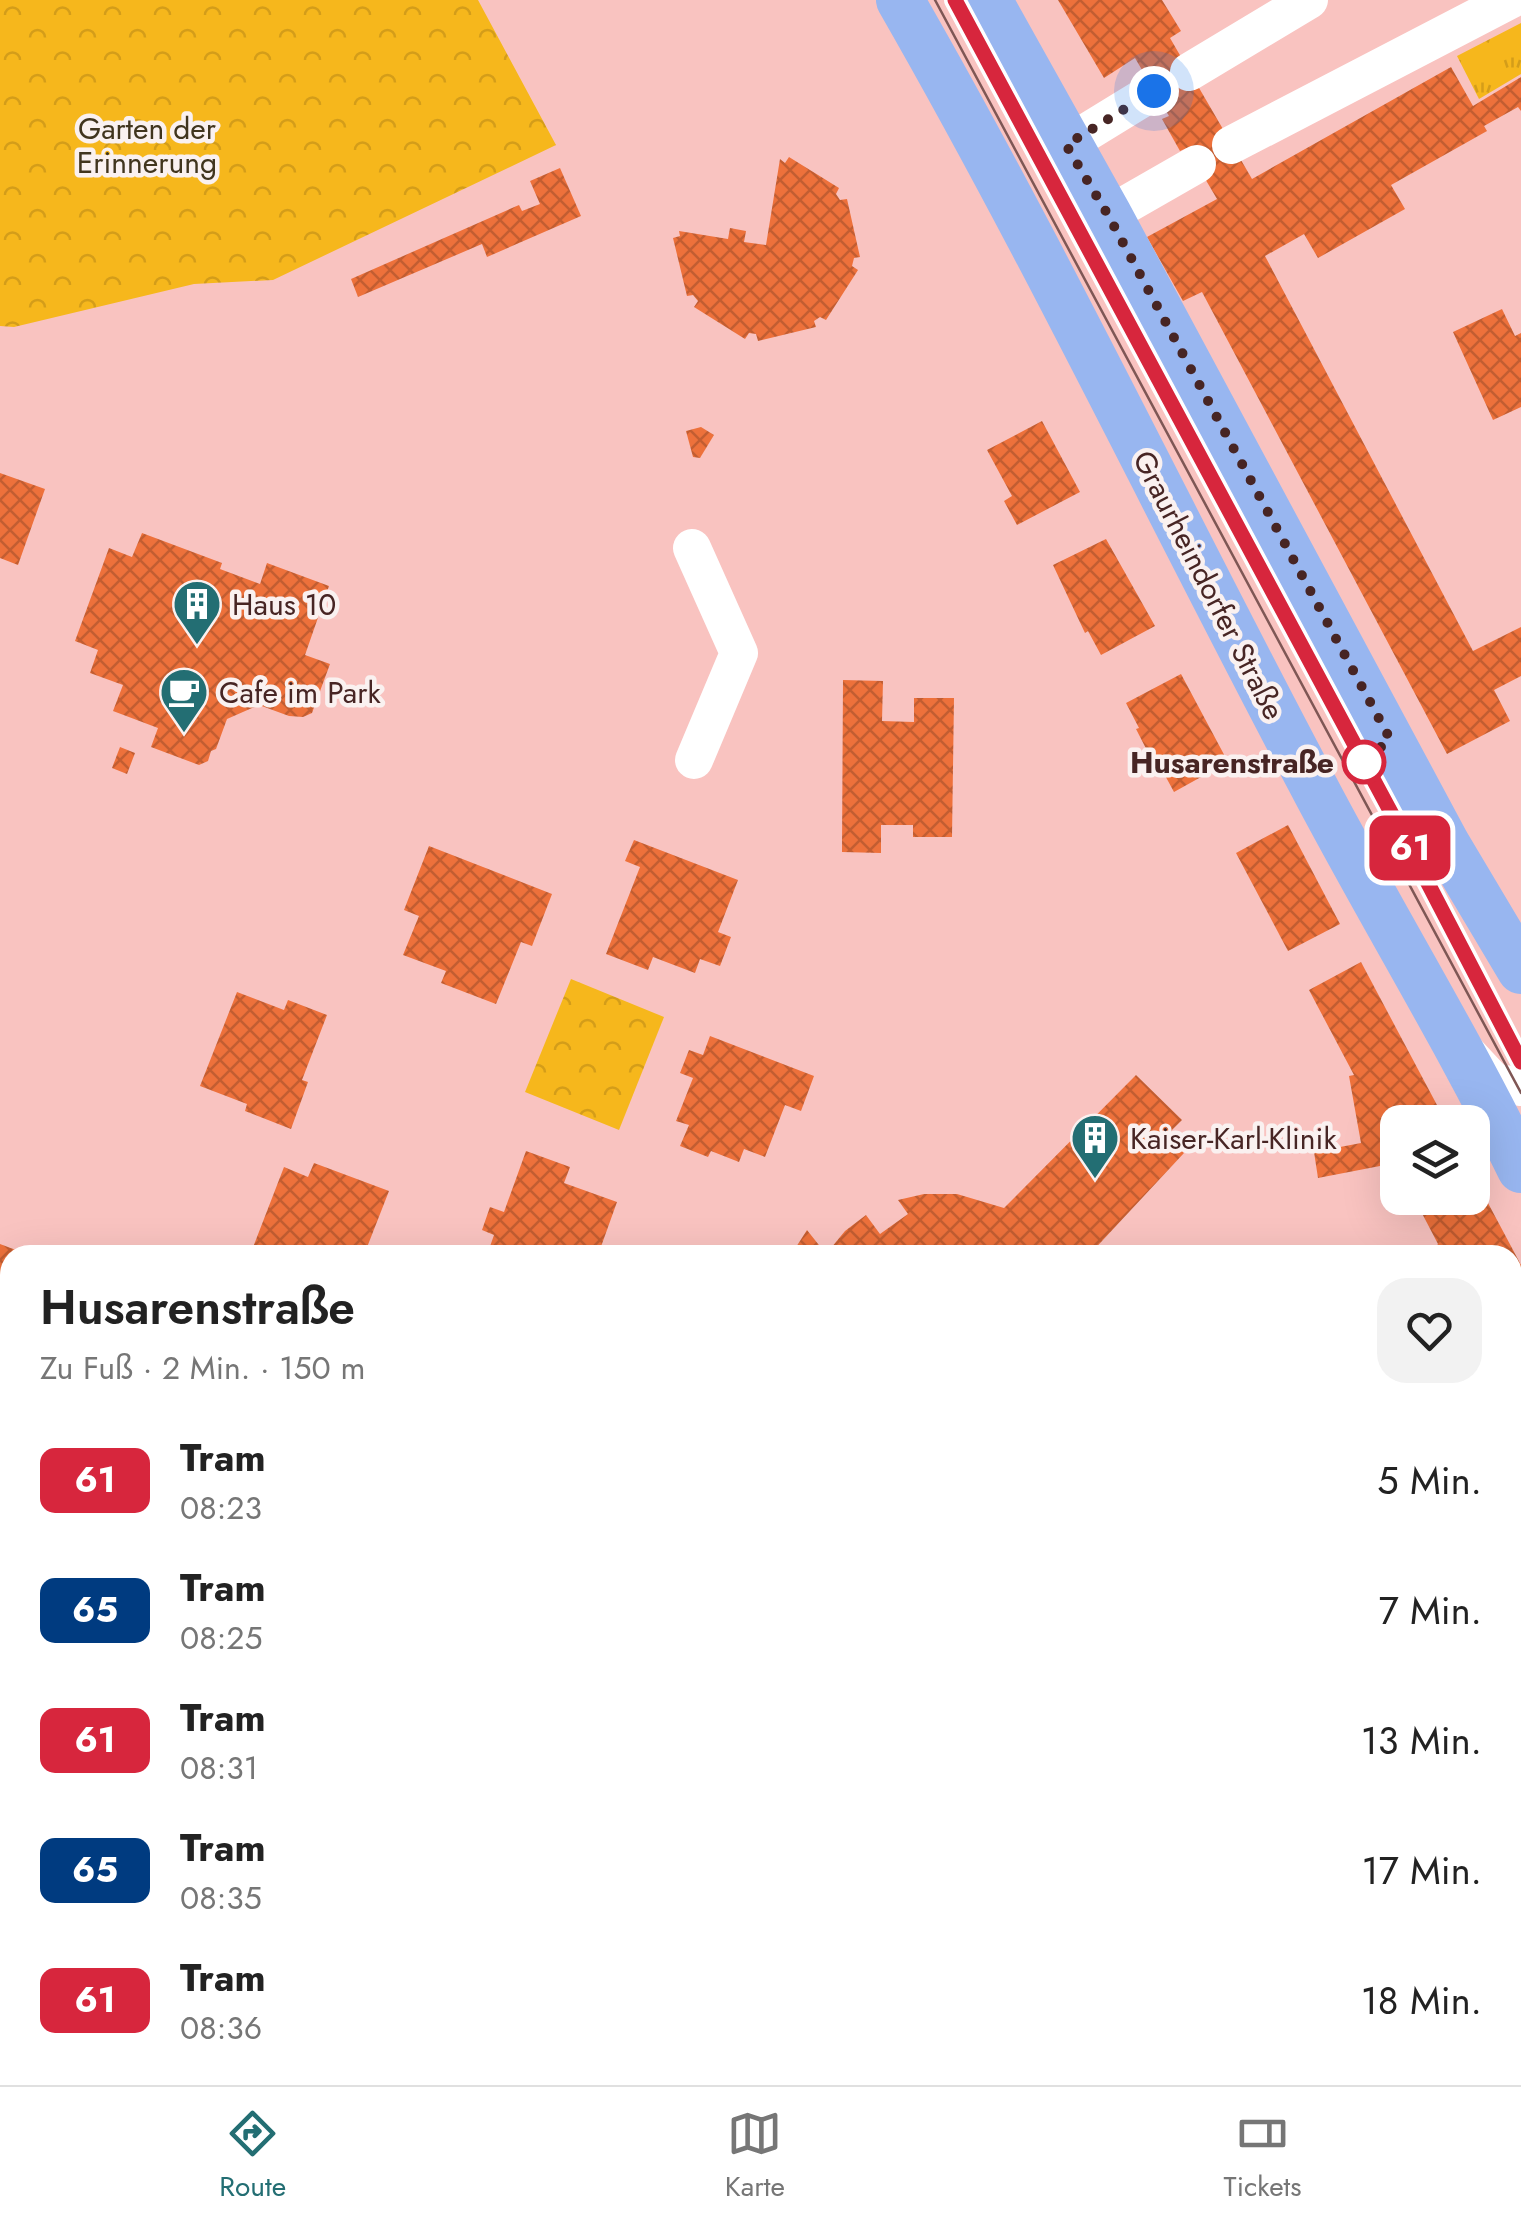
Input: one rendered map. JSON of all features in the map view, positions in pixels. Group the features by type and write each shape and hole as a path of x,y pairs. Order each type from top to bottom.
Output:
{"main road":[{"name":"Graurheindorfer Straße","path":"900,0 1084,340 1311,783 1459,1045 1516,1158"},
{"path":"988,0 1446,844 1521,970"}],"street":[{"path":"1189,72 1310,0"},
{"path":"1232,145 1510,0"},
{"path":"1066,145 1154,91"},
{"path":"1108,215 1197,164"},
{"path":"692,548 739,653 694,760"},
{"path":"1459,1045 1494,1082 1520,1087 1511,1115 1516,1158"}],"green space":[{"name":"Garten der Erinnerung","path":"0,0 478,0 556,145 273,280 194,284 14,327 0,326"},
{"path":"1521,23 1521,74 1479,99 1457,56"},
{"path":"571,979 664,1017 619,1130 525,1092"}],"building":[{"path":"1058,0 1162,0 1181,31 1170,38 1252,179 1451,67 1473,106 1521,77 1521,111 1518,107 1484,126 1487,131 1391,185 1405,209 1318,258 1304,234 1265,256 1473,651 1521,627 1521,676 1494,690 1510,721 1447,754 1202,292 1183,301 1147,237 1217,199 1187,148 1180,151 1162,119 1169,116 1135,58 1104,78"},
{"path":"789,157 839,188 836,194 840,200 847,199 860,257 854,258 852,266 858,270 826,320 820,317 814,321 816,327 758,341 756,334 749,333 745,339 694,307 698,301 693,295 687,296 673,238 680,236 679,231 728,239 730,228 746,231 744,242 766,245 780,159 785,163"},
{"path":"560,168 581,216 487,257 482,244 358,297 351,279 519,205 522,211 540,204 530,181"},
{"path":"1502,309 1515,336 1521,333 1521,407 1493,420 1453,332"},
{"path":"1042,421 1080,492 1017,525 1004,501 1012,496 987,450"},
{"path":"701,427 714,435 700,458 693,457 686,431"},
{"path":"0,473 45,489 18,565 0,558"},
{"name":"Haus 10","path":"142,533 222,563 220,569 260,584 267,563 329,586 305,655 330,664 312,713 289,716 259,705 227,719 216,749 211,751 208,761 199,765 151,747 158,728 113,711 123,685 90,673 98,650 75,641 109,548 132,557"},
{"path":"1106,539 1155,626 1101,655 1088,631 1085,633 1053,565"},
{"path":"1181,674 1228,762 1174,792 1161,768 1157,770 1126,703"},
{"path":"843,680 883,681 882,721 914,722 914,698 954,698 952,837 913,837 913,825 881,825 881,853 842,852"},
{"path":"120,747 135,753 127,774 112,768"},
{"path":"1288,825 1340,924 1288,951 1236,853"},
{"path":"634,840 738,880 718,932 731,937 720,966 700,959 695,973 653,957 648,970 606,954 640,867 625,861"},
{"path":"429,846 552,894 532,946 521,942 496,1004 441,983 446,971 403,955 419,916 404,910"},
{"path":"1361,962 1437,1105 1380,1105 1380,1166 1318,1178 1314,1152 1361,1143 1349,1076 1354,1075 1309,990"},
{"path":"237,992 284,1010 288,1000 327,1015 302,1080 308,1082 291,1129 245,1111 247,1104 200,1086"},
{"path":"710,1036 814,1076 801,1111 785,1105 765,1157 744,1149 739,1162 711,1151 708,1157 680,1146 689,1125 676,1121 693,1078 680,1073 689,1050 703,1055"},
{"name":"Kaiser-Karl-Klinik","path":"1136,1075 1182,1120 1166,1136 1184,1153 1098,1245 833,1245 866,1215 880,1234 908,1214 898,1200 924,1194 957,1194 1004,1208"},
{"path":"526,1151 570,1167 564,1183 617,1202 602,1245 490,1245 494,1235 482,1230 490,1207 504,1212"},
{"path":"314,1163 389,1191 368,1245 254,1245 284,1167 308,1177"},
{"path":"1490,1207 1510,1245 1437,1245 1423,1215 1490,1215"},
{"name":"Kaiser-Karl-Klinik","path":"807,1230 819,1245 797,1245"}],"tram line":[{"path":"935,0 1521,1093"},
{"path":"955,0 1521,1062"},
{"name":"61","path":"955,0 1521,1062"}],"place":[{"name":"Haus 10","path":"197,646"},
{"name":"Cafe im Park","path":"184,734"},
{"name":"Husarenstraße","path":"1364,762"},
{"name":"Kaiser-Karl-Klinik","path":"1095,1180"}],"route":[{"path":"1154,91 1066,145 1108,215 1390,739 1364,762"}]}
